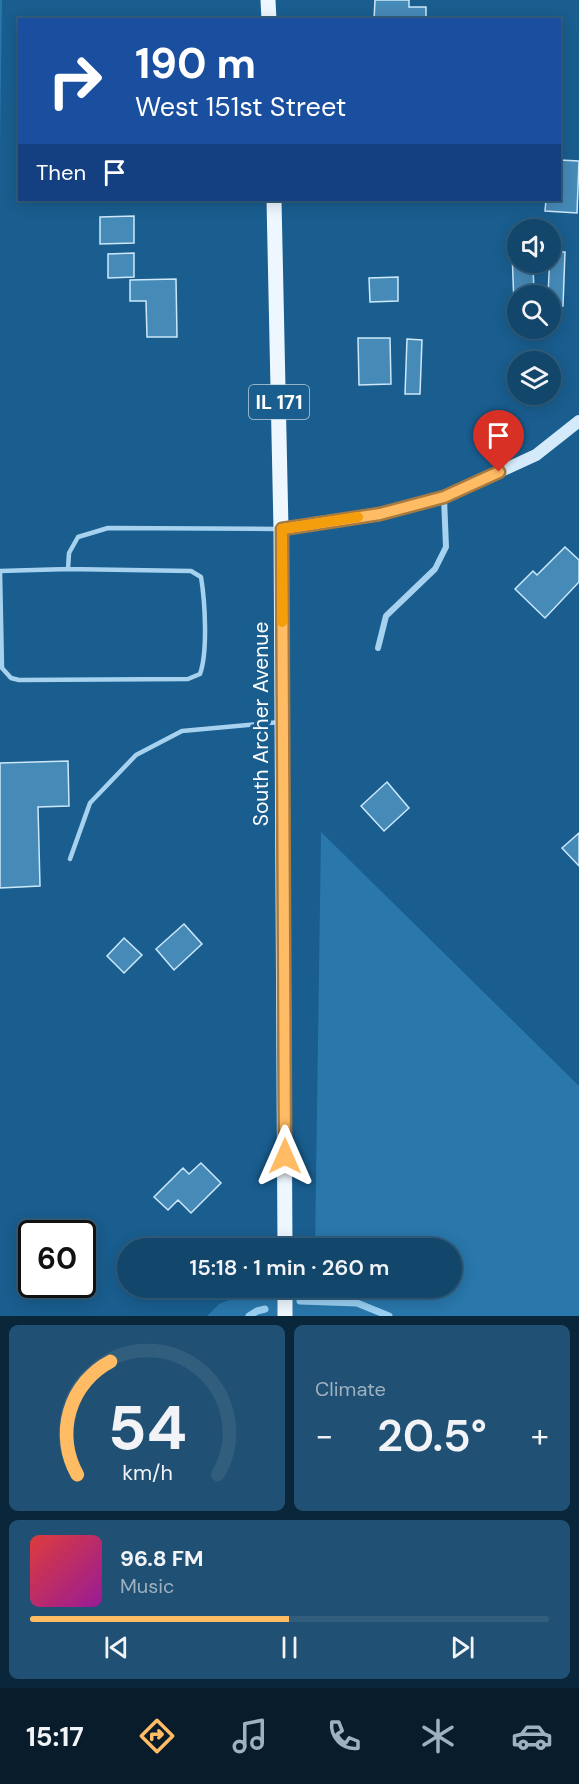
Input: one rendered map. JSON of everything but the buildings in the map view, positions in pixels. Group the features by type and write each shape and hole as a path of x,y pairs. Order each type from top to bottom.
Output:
{"main road":[{"path":"268,0 269,18"},
{"name":"South Archer Avenue","path":"274,201 282,529 285,1238"},
{"path":"285,1298 285,1316"}],"street":[{"path":"282,529 380,514 444,497 536,455 579,421"},
{"path":"378,648 386,616 435,569 446,547 444,497"}],"lane":[{"path":"68,569 69,553 78,537 108,528 282,529"},
{"path":"68,569 190,571 201,577 204,592 204,624 203,665 200,674 188,679 19,680 11,678 2,668 0,571 68,569"},
{"path":"70,858 90,803 136,755 182,731 282,722"}],"shaded area":[{"path":"0,0 2,0 0,144"},
{"path":"321,832 579,1086 579,1316 207,1316 219,1304 235,1298 462,1298 462,1238 315,1238"}],"waterway":[{"path":"300,1301 357,1303 389,1316"},
{"path":"249,1316 265,1309"}],"slow traffic":[{"path":"282,622 282,529 358,517"}],"route":[{"path":"285,1156 282,529 380,514 444,497 499,472"}]}
